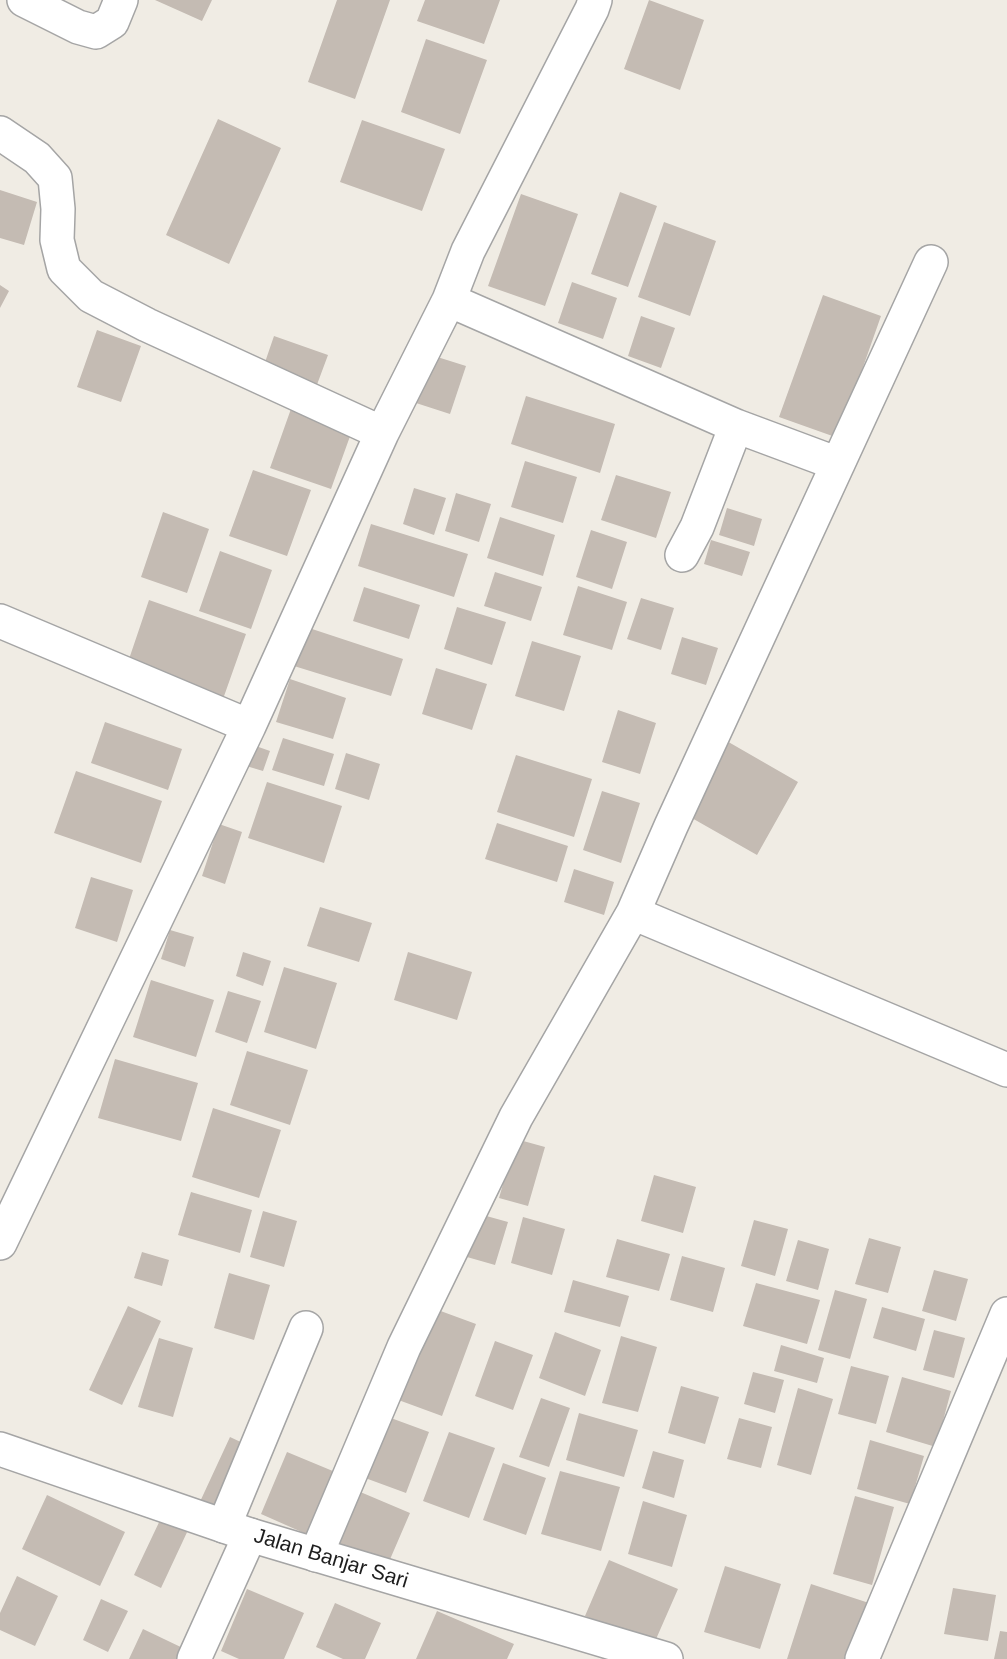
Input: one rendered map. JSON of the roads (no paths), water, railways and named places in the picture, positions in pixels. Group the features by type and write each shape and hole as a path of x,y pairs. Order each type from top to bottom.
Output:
{"street":[{"path":"24,0 78,27 96,32 112,22 121,0"},
{"path":"0,1243 249,726 382,433 449,300 468,251 595,0"},
{"path":"0,133 37,158 55,178 58,209 57,240 64,269 91,296 147,325 382,433"},
{"path":"316,1555 404,1347 516,1117 633,913 931,262"},
{"path":"449,300 736,426 838,464"},
{"path":"682,555 697,527 736,426"},
{"path":"0,621 249,726"},
{"path":"633,913 1007,1070"},
{"path":"861,1659 1007,1314"},
{"path":"194,1659 306,1328"},
{"name":"Jalan Banjar Sari","path":"0,1449 237,1531 666,1659"}]}
